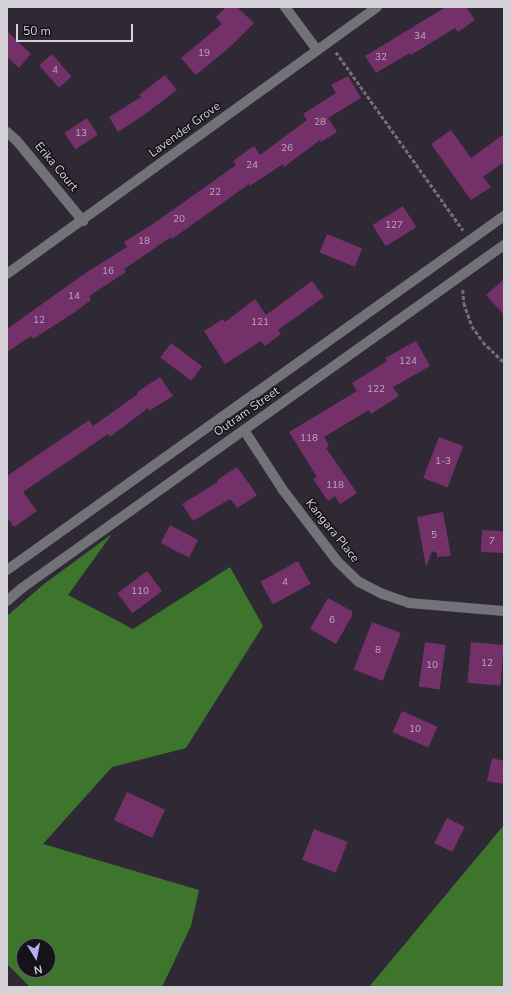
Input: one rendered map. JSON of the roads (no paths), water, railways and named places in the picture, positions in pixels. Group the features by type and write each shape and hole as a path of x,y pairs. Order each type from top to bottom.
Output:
{"street":[{"path":"285,7 317,50"},
{"name":"Lavender Grove","path":"7,274 83,221 328,41 377,7"},
{"name":"Erika Court","path":"7,132 17,141 83,221"},
{"name":"Outram Street","path":"7,570 504,216"},
{"name":"Outram Street","path":"7,601 22,588 504,246"},
{"name":"Kangara Place","path":"244,430 284,490 336,561 359,582 383,594 409,603 504,611"}]}
